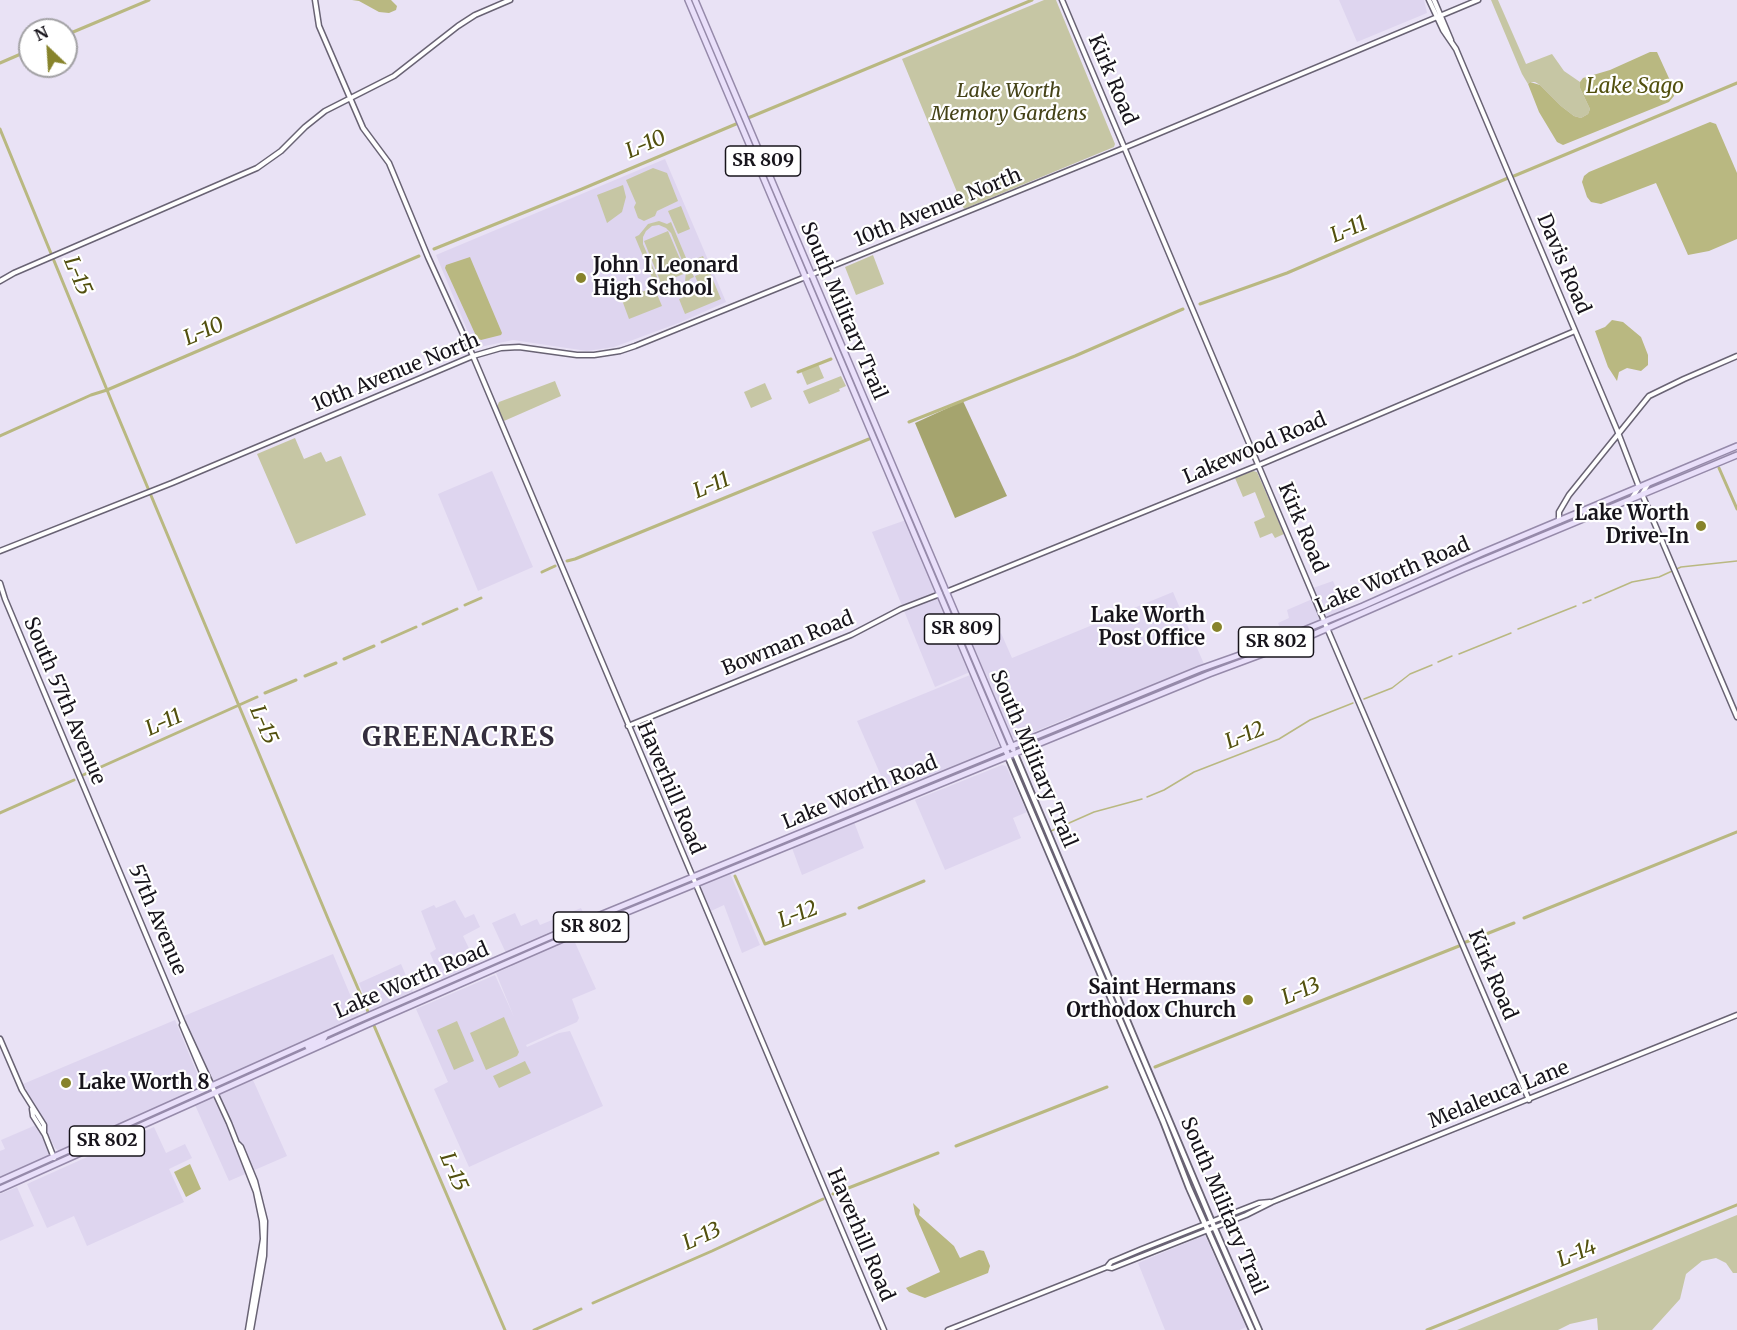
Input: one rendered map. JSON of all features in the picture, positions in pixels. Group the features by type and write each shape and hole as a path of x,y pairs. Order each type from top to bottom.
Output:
{"main road":[{"name":"South Military Trail","path":"688,0 909,512 926,562 962,629 1214,1228 1259,1328"},
{"name":"South Military Trail","path":"695,0 897,493 923,538 957,635 1205,1225 1252,1330"},
{"path":"692,10 700,13"},
{"path":"732,105 737,109 748,134 753,137"},
{"name":"Lake Worth Road","path":"0,1181 100,1144 163,1109 289,1060 693,881 1007,753 1012,747 1171,681 1325,621 1737,446"},
{"name":"Lake Worth Road","path":"1007,753 1015,754 1327,628 1737,455"},
{"path":"1562,528 1563,522 1581,512"},
{"path":"1543,536 1547,531 1558,526 1559,521"},
{"path":"1485,560 1488,554 1502,548 1503,544"},
{"path":"1463,569 1465,565 1478,559 1482,553"},
{"path":"957,635 975,671 981,675"},
{"path":"1145,700 1147,696 1168,687 1171,681"},
{"path":"1117,711 1120,705 1141,696 1142,693"},
{"path":"1077,728 1083,722 1103,713 1106,708"},
{"name":"Lake Worth Road","path":"0,1189 354,1022 632,902 693,881"},
{"path":"621,914 632,902"},
{"path":"456,987 457,984 482,972 486,966"},
{"path":"396,1012 400,1006 425,993"},
{"path":"328,1042 331,1035 348,1028 354,1022"},
{"path":"289,1060 297,1053 322,1041 325,1035"},
{"path":"1231,1282 1240,1295 1247,1312 1252,1314"},
{"path":"1249,1322 1259,1328"}],"street":[{"name":"Haverhill Road","path":"315,0 319,26 365,133 389,164 473,356 627,726 884,1330"},
{"path":"0,281 257,168 281,151 317,117 394,76 464,22 510,0"},
{"name":"Kirk Road","path":"1062,0 1529,1100"},
{"name":"Davis Road","path":"1429,0 1451,40 1639,487"},
{"name":"Davis Road","path":"1434,0 1438,16"},
{"name":"10th Avenue North","path":"0,551 154,490 473,356 501,348 519,347 577,355 620,351 809,277 1125,148 1478,0"},
{"name":"Lakewood Road","path":"943,593 1259,465 1575,331"},
{"path":"1559,521 1558,512 1569,495 1644,400 1654,392 1737,356"},
{"path":"1648,484 1642,494 1737,717"},
{"path":"1631,499 1639,487"},
{"name":"South 57th Avenue","path":"0,583 103,830"},
{"name":"Bowman Road","path":"627,726 865,629 901,609 943,593"},
{"name":"57th Avenue","path":"103,830 202,1074 213,1090 255,1181 265,1221 264,1256 249,1330"},
{"name":"Melaleuca Lane","path":"948,1330 1107,1267 1112,1268 1214,1228 1261,1209 1272,1202 1737,1015"},
{"path":"0,1039 22,1090 44,1125 44,1132 56,1161"},
{"name":"Melaleuca Lane","path":"1107,1267 1111,1262 1259,1203 1272,1202"}],"shaded area":[{"path":"1339,0 1424,0 1427,13 1357,42"},
{"name":"John I Leonard High School","path":"665,159 726,302 614,347 587,351 513,340 480,347 473,344 436,255"},
{"path":"963,401 1007,496 955,518 915,423"},
{"path":"492,471 533,567 478,591 438,494"},
{"path":"906,520 970,672 935,687 872,532"},
{"path":"1333,581 1346,610 1283,635 1278,623 1289,618 1287,610 1317,597 1313,588"},
{"path":"1173,592 1204,664 1073,718 1070,717 1017,739 1012,737 973,645 1001,633 1012,658"},
{"path":"970,675 999,746 998,750 889,794 857,721"},
{"path":"1002,765 1006,766 1027,812 1013,818 1021,838 945,870 915,800"},
{"path":"854,822 864,848 802,875 792,848"},
{"path":"730,873 760,945 742,953 724,905 711,911 700,886"},
{"path":"455,900 465,918 474,914 480,927 463,936 478,967 442,981 430,953 436,949 421,911"},
{"path":"581,908 586,919 568,927 596,989 572,999 579,1018 577,1022 526,1045 527,1047 559,1033 570,1031 603,1106 469,1167 434,1089 448,1082 416,1009 495,975 514,1017 496,973 512,966 492,923 515,913 521,926 537,919 540,925"},
{"path":"333,954 359,1016 213,1082 184,1016"},
{"path":"401,964 414,994 370,1011 359,983"},
{"path":"175,1020 201,1087 59,1151 55,1148 23,1084"},
{"path":"253,1080 287,1156 229,1181 195,1105"},
{"path":"36,1125 51,1155 0,1179 0,1151 5,1149 1,1140"},
{"path":"154,1127 166,1153 185,1144 192,1158 169,1169 184,1202 87,1246 74,1216 47,1228 27,1184"},
{"path":"17,1187 34,1226 0,1241 0,1194"},
{"path":"1205,1235 1246,1327 1240,1330 1165,1330 1138,1263"}],"green space":[{"name":"Lake Worth Memory Gardens","path":"1044,0 1056,0 1115,144 1114,147 964,209 902,59"},
{"path":"1491,0 1498,0 1526,64 1552,54 1564,71 1580,82 1580,88 1590,109 1588,114 1581,118 1574,116 1540,85 1535,82 1528,84"},
{"path":"653,168 667,173 678,201 657,211 655,216 644,221 638,218 634,207 636,203 626,180"},
{"path":"623,185 626,197 622,212 607,223 597,195"},
{"path":"681,206 690,229 678,234 668,211"},
{"path":"659,221 667,224 671,222 694,277 684,288 676,292 662,290 658,292 635,237 648,224","holes":["659,225 671,233 686,270 685,282 675,289 666,288 660,284 643,244 643,237 652,226"]},
{"path":"668,231 686,273 661,283 644,241"},
{"path":"873,255 884,284 856,295 845,267"},
{"path":"703,256 721,299 685,314 679,299 701,290 695,276 702,273 696,259"},
{"path":"654,287 662,306 629,319 622,300"},
{"path":"818,364 824,378 807,385 801,371"},
{"path":"841,376 846,386 839,389 840,391 809,404 803,391"},
{"path":"555,381 561,396 504,421 497,407 499,402"},
{"path":"765,383 772,399 751,408 744,392"},
{"path":"295,438 304,459 321,452 326,462 341,456 366,515 296,544 257,454"},
{"path":"1253,471 1257,472 1284,534 1275,538 1272,533 1260,538 1254,522 1265,517 1255,492 1243,497 1235,478"},
{"path":"504,1017 519,1052 517,1056 486,1070 470,1033"},
{"path":"457,1021 474,1061 454,1070 437,1030"},
{"path":"525,1061 531,1073 499,1088 493,1076"},
{"path":"1737,1215 1737,1273 1733,1273 1726,1263 1716,1258 1702,1261 1686,1274 1680,1299 1652,1330 1598,1330 1597,1318 1570,1324 1558,1330 1457,1330"}],"water":[{"path":"352,0 391,0 397,6 396,10 389,13 379,12 359,1"},
{"name":"Lake Sago","path":"1650,52 1657,52 1673,87 1674,96 1669,102 1563,145 1557,142 1539,112 1528,84 1530,82 1540,85 1561,106 1574,116 1581,118 1588,114 1590,109 1580,88 1583,78 1610,70"},
{"path":"1710,122 1716,124 1737,173 1737,239 1709,251 1688,255 1656,183 1601,204 1591,202 1587,197 1582,182 1584,176 1589,172"},
{"path":"470,257 501,335 481,340 477,338 445,268 446,265"},
{"path":"1612,320 1623,322 1641,337 1648,355 1648,365 1641,371 1627,368 1619,372 1617,381 1608,367 1595,331 1605,327"},
{"path":"190,1164 201,1189 186,1197 174,1172"},
{"path":"913,1203 920,1210 919,1215 954,1246 960,1258 979,1250 984,1251 990,1266 988,1273 925,1298 909,1292 906,1288 940,1272 915,1214"}],"waterway":[{"path":"78,30 149,0"},
{"name":"L-10","path":"748,118 1032,0"},
{"path":"0,63 18,55"},
{"name":"L-11","path":"1514,176 1737,83"},
{"name":"L-10","path":"434,249 736,124"},
{"name":"L-15","path":"0,129 329,921 505,1330"},
{"name":"L-11","path":"1200,304 1287,273 1508,178"},
{"name":"L-10","path":"0,436 419,256"},
{"name":"L-11","path":"909,422 1075,356 1183,309"},
{"path":"798,372 831,359"},
{"name":"L-11","path":"567,561 869,439"},
{"path":"1719,468 1737,509"},
{"name":"L-12","path":"1595,598 1632,582 1659,577 1681,567 1737,561"},
{"name":"L-11","path":"542,572 555,566"},
{"name":"L-11","path":"465,605 481,598"},
{"name":"L-12","path":"1583,603 1591,600"},
{"name":"L-12","path":"1518,629 1576,606"},
{"name":"L-11","path":"423,624 457,609"},
{"name":"L-11","path":"382,642 416,627"},
{"name":"L-12","path":"1459,654 1511,633"},
{"name":"L-11","path":"344,659 374,646"},
{"name":"L-12","path":"1438,662 1452,656"},
{"name":"L-11","path":"305,676 336,663"},
{"name":"L-12","path":"1364,699 1392,688 1410,674 1432,665"},
{"name":"L-11","path":"265,693 296,680"},
{"name":"L-11","path":"83,775 257,697"},
{"name":"L-12","path":"1147,797 1164,790 1194,772 1279,739 1310,720 1353,703"},
{"name":"L-11","path":"0,813 74,780"},
{"name":"L-12","path":"1051,831 1094,812 1142,799"},
{"name":"L-13","path":"1524,918 1737,832"},
{"name":"L-12","path":"735,876 765,944 845,914"},
{"name":"L-12","path":"859,908 924,881"},
{"name":"L-13","path":"1466,942 1514,923"},
{"name":"L-13","path":"1155,1067 1459,946"},
{"name":"L-13","path":"956,1146 1107,1087"},
{"name":"L-13","path":"833,1194 938,1153"},
{"name":"L-13","path":"593,1303 823,1199"},
{"name":"L-14","path":"1427,1330 1737,1205"},
{"name":"L-13","path":"534,1330 581,1309"}],"place":[{"name":"John I Leonard High School","path":"581,278"},
{"name":"Lake Worth Drive-In","path":"1701,526"},
{"name":"Lake Worth Post Office","path":"1217,627"},
{"name":"Saint Hermans Orthodox Church","path":"1248,1000"},
{"name":"Lake Worth 8","path":"66,1083"}],"district":[{"name":"GREENACRES","path":"459,739"}]}
